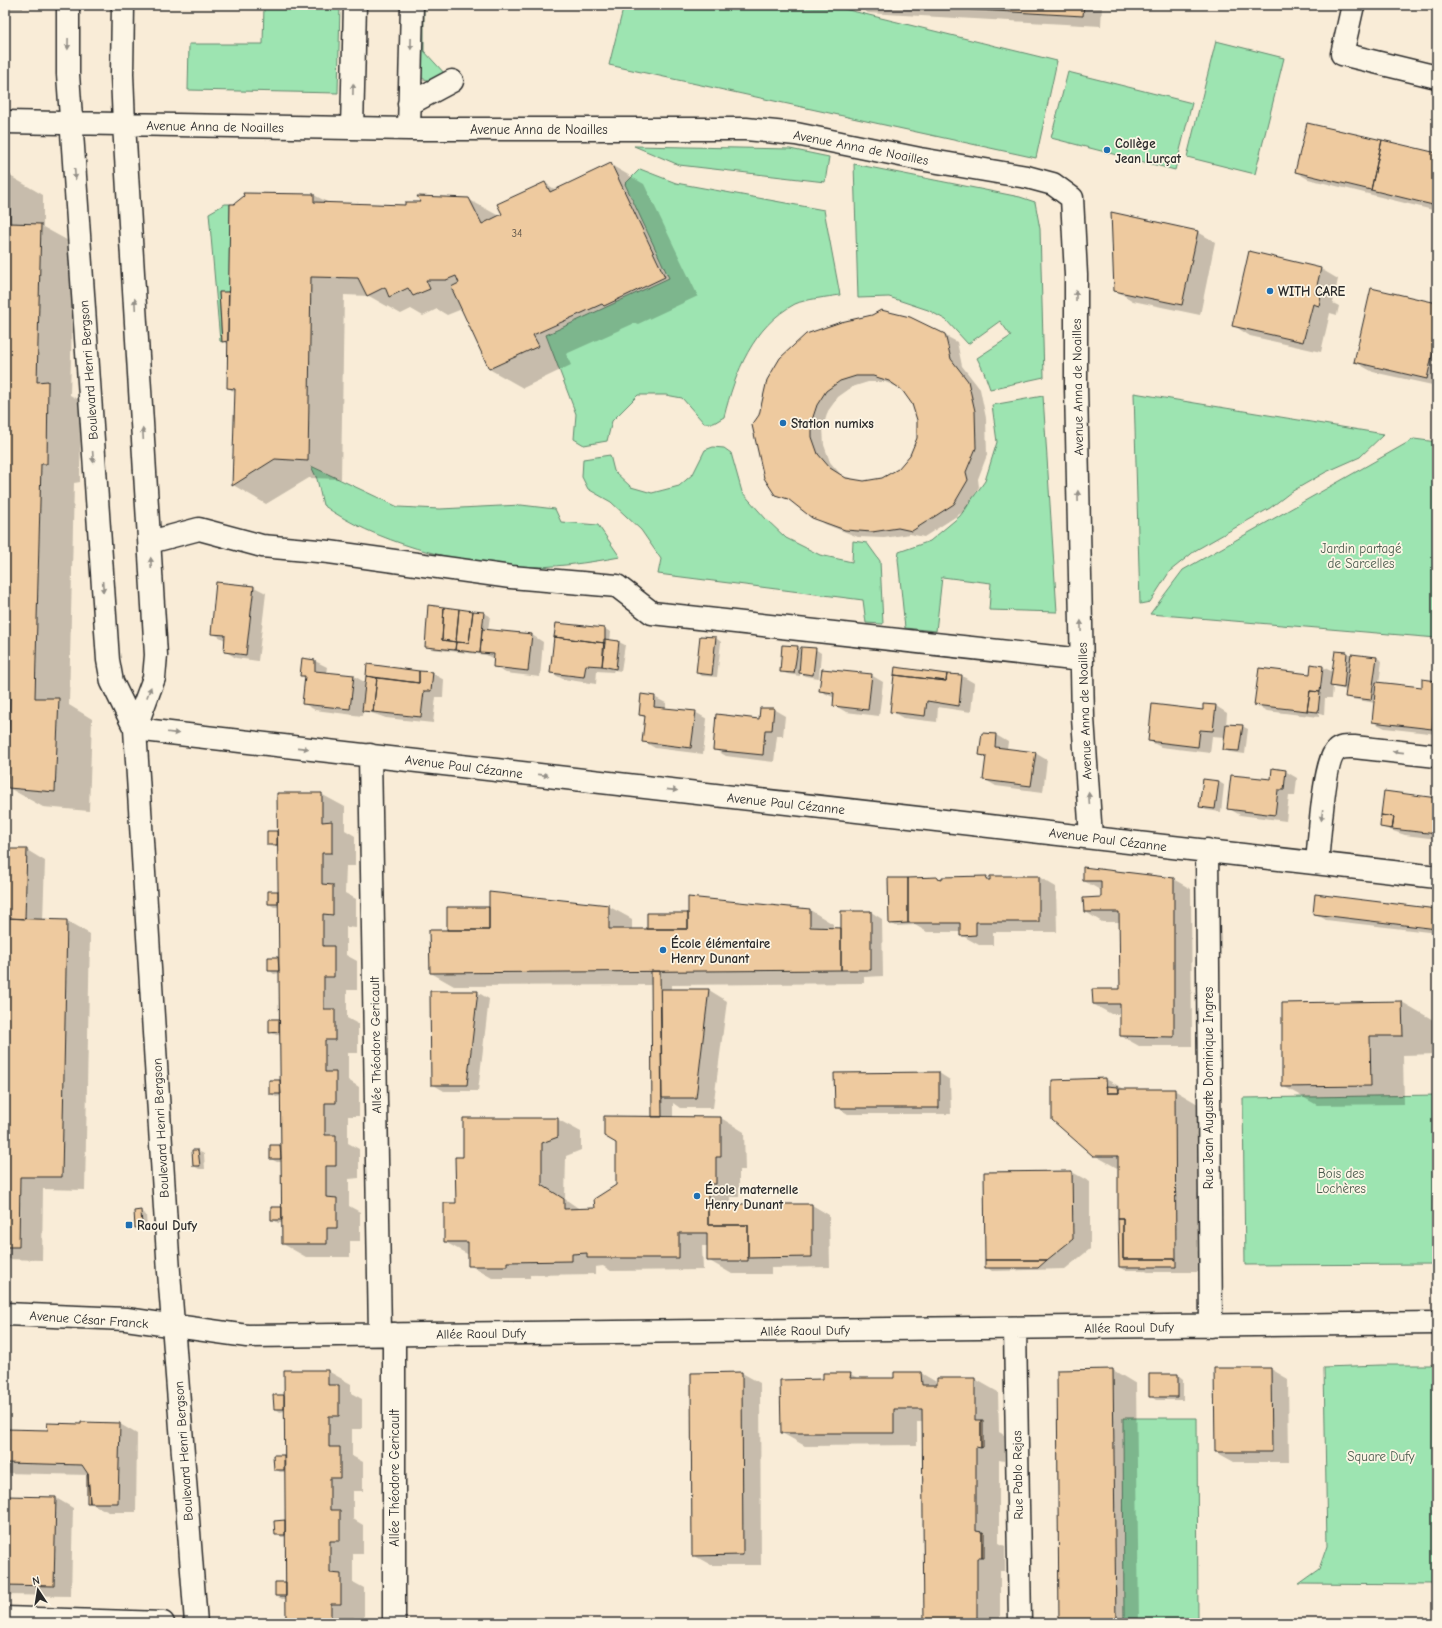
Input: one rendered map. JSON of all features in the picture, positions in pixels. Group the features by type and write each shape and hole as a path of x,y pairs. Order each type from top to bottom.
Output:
{"street":[{"name":"Boulevard Henri Bergson","path":"68,5 68,74 71,124 108,660 112,682 135,729 173,1327 196,1623"},
{"name":"Boulevard Henri Bergson","path":"123,5 122,74 124,124 156,655 154,678 135,729"},
{"path":"352,128 354,5"},
{"path":"412,5 409,104 418,129"},
{"path":"1353,5 1342,54 1437,77"},
{"path":"409,104 452,81"},
{"name":"Avenue Anna de Noailles","path":"5,122 418,129 746,129 796,134 920,159 1027,177 1053,184 1072,198 1076,275 1076,382 1083,718 1091,837"},
{"path":"150,542 199,529 262,546 329,552 512,577 617,586 652,612 1082,660"},
{"name":"Avenue Paul Cézanne","path":"135,729 1437,877"},
{"path":"1317,863 1328,769 1336,751 1343,747 1354,747 1437,756"},
{"name":"Allée Théodore Gericault","path":"370,755 394,1623"},
{"name":"Rue Jean Auguste Dominique Ingres","path":"1207,850 1210,1326"},
{"name":"Avenue César Franck","path":"5,1314 126,1319 173,1327"},
{"name":"Allée Raoul Dufy","path":"173,1327 247,1336 1437,1323"},
{"name":"Rue Pablo Rejas","path":"1015,1328 1020,1623"},
{"path":"5,1618 163,1623"}],"green space":[{"path":"264,5 340,5 338,93 188,90 189,44 263,44"},
{"path":"418,5 424,5 424,51 446,75 433,80 427,80 420,77"},
{"path":"624,5 840,8 1057,61 1036,158 609,65"},
{"path":"1216,41 1284,58 1255,174 1187,157"},
{"path":"1068,72 1192,103 1175,170 1051,138"},
{"path":"634,146 790,149 829,157 825,182 679,165"},
{"path":"854,164 1020,197 1035,202 1040,229 1044,377 990,389 977,358 1011,336 1000,321 968,344 946,320 928,310 889,297 858,298"},
{"path":"640,169 676,183 824,210 840,295 811,299 795,304 780,313 768,325 757,338 740,368 728,400 724,417 714,423 704,423 682,398 666,395 638,395 612,421 607,441 584,445 574,439 576,414 546,335 669,278 625,184"},
{"path":"225,204 230,204 229,292 219,293 222,342 220,341 209,213"},
{"path":"1134,393 1384,434 1360,457 1326,472 1291,492 1270,508 1196,550 1170,571 1150,602 1140,604"},
{"path":"1043,396 1057,612 989,610 991,583 942,577 936,631 905,628 898,559 899,552 930,541 960,516 985,481 997,442 992,405"},
{"name":"Jardin partagé de Sarcelles","path":"1414,439 1437,442 1437,638 1150,614 1183,570"},
{"path":"713,447 724,448 731,453 742,492 766,519 786,538 820,555 852,562 853,541 867,543 880,561 883,624 866,623 863,600 658,574 661,559 641,530 611,502 588,489 582,477 583,459 610,455 614,471 631,487 652,493 679,486 693,474 705,450"},
{"path":"311,466 398,507 440,509 521,505 555,509 561,522 598,525 620,557 569,565 518,567 494,565 443,556 390,540 343,518 323,505 317,479"},
{"name":"Bois des Lochères","path":"1437,1095 1437,1264 1245,1265 1243,1098"},
{"name":"Square Dufy","path":"1437,1365 1437,1585 1298,1584 1319,1569 1327,1546 1324,1367"},
{"path":"1123,1418 1197,1418 1198,1623 1124,1623"}],"building":[{"path":"889,5 1084,5 1083,16"},
{"path":"1307,123 1382,140 1371,190 1295,172"},
{"path":"1382,140 1437,153 1437,206 1371,190"},
{"path":"611,163 665,277 604,306 602,304 533,335 539,346 489,369 451,287 459,283 456,276 446,280 426,280 430,289 413,296 408,288 389,297 385,287 367,296 358,278 311,277 308,461 275,459 232,486 235,389 227,388 230,204 234,204 244,196 243,193 314,194 314,202 405,205 405,202 421,202 417,196 469,198 482,224 502,214 497,204 545,182 550,192"},
{"path":"5,175 10,175 10,223 41,224 37,382 48,381 47,464 41,464 35,698 59,698 55,792 8,788 10,698 5,698"},
{"path":"1111,212 1198,231 1182,305 1114,291"},
{"path":"1249,251 1321,268 1315,294 1321,295 1319,306 1313,304 1303,342 1232,326"},
{"path":"1371,288 1437,303 1437,333 1427,379 1354,362"},
{"path":"219,292 229,292 228,341 222,342"},
{"name":"Station numixs","path":"881,310 910,317 945,334 951,359 968,381 975,411 976,448 966,472 968,480 954,504 912,531 898,528 872,532 845,530 812,518 788,499 775,495 764,478 752,425 759,415 767,380 780,358 806,334 841,322 872,315","holes":["856,376 873,376 889,381 902,390 912,404 917,420 917,438 910,455 898,469 882,478 864,481 846,478 830,468 818,454 812,437 812,420 817,405 826,391 840,381"]},
{"path":"216,582 254,586 246,655 224,652 225,635 211,634"},
{"path":"428,605 444,607 442,640 456,642 455,650 425,647"},
{"path":"444,607 459,609 456,642 442,640"},
{"path":"459,609 473,611 469,643 456,642"},
{"path":"473,611 484,612 480,653 455,650 456,642 469,643"},
{"path":"556,623 605,628 605,643 554,637"},
{"path":"482,629 532,634 528,671 493,667 494,654 480,653"},
{"path":"700,636 716,637 712,675 696,673"},
{"path":"554,637 605,643 602,666 586,665 584,677 550,673"},
{"path":"604,639 619,641 616,669 602,666"},
{"path":"782,645 798,646 794,673 780,672"},
{"path":"801,647 816,648 813,675 799,673"},
{"path":"1335,651 1347,652 1344,688 1330,686"},
{"path":"1351,654 1377,657 1371,700 1345,697"},
{"path":"302,658 315,660 315,671 354,675 350,709 302,704 305,676 300,676"},
{"path":"367,664 419,671 419,683 366,676"},
{"path":"1311,664 1323,666 1320,692 1310,691 1307,711 1254,705 1259,668 1310,674"},
{"path":"895,667 947,674 946,681 894,675"},
{"path":"822,669 872,674 868,710 833,706 834,693 819,691"},
{"path":"419,671 433,672 431,691 424,691 421,717 373,712 377,678 419,683"},
{"path":"947,674 962,675 959,706 927,701 925,716 890,712 894,675 946,681"},
{"path":"366,676 377,678 373,712 362,711"},
{"path":"1422,679 1437,681 1432,729 1372,722 1376,682 1422,687"},
{"path":"1310,691 1320,692 1318,712 1307,711"},
{"path":"641,694 655,696 654,707 696,711 691,748 642,742 645,716 639,715"},
{"path":"1152,704 1203,710 1203,704 1216,705 1213,731 1200,730 1198,747 1148,741"},
{"path":"760,708 774,708 772,730 765,730 763,755 713,750 716,714 759,719"},
{"path":"1226,724 1243,725 1239,751 1223,750"},
{"path":"982,733 996,734 995,747 1036,752 1031,786 983,780 986,756 979,755"},
{"path":"1272,768 1286,770 1284,790 1278,790 1275,815 1227,809 1231,775 1271,779"},
{"path":"1203,779 1219,781 1215,809 1199,807"},
{"path":"1384,791 1437,798 1437,834 1392,829 1394,817 1381,815"},
{"path":"277,793 322,793 322,822 332,821 332,853 322,853 322,884 333,885 333,915 323,914 323,946 334,946 334,977 324,977 324,1009 335,1009 335,1040 325,1040 325,1072 336,1072 336,1103 325,1103 325,1135 336,1135 336,1166 326,1166 326,1197 337,1198 337,1228 327,1228 327,1244 282,1244"},
{"path":"1381,815 1394,817 1392,829 1380,827"},
{"path":"267,831 277,831 277,845 267,845"},
{"path":"5,849 27,849 25,919 7,918"},
{"path":"1083,867 1174,878 1174,1037 1120,1036 1120,1004 1093,1004 1092,989 1120,989 1119,912 1084,912 1083,898 1101,897 1101,881 1083,881"},
{"path":"987,876 986,880 990,880 990,876 1039,876 1039,922 976,922 976,935 960,936 960,923 908,923 908,878 938,877 938,879 942,880 942,877"},
{"path":"888,878 908,878 908,923 889,924"},
{"path":"268,891 278,891 278,904 268,904"},
{"path":"489,892 609,905 609,929 688,929 688,897 810,909 810,927 841,928 841,970 430,973 429,930 489,930"},
{"path":"1315,894 1437,909 1437,929 1313,914"},
{"path":"447,907 489,907 489,930 447,930"},
{"path":"841,911 871,911 871,970 841,970"},
{"path":"647,913 688,913 688,929 647,929"},
{"path":"5,918 67,920 62,1177 20,1177 19,1247 5,1247"},
{"path":"268,957 278,957 279,971 268,971"},
{"path":"651,971 660,971 662,1117 652,1117"},
{"path":"661,989 709,989 696,1098 662,1098"},
{"path":"430,991 478,991 467,1085 431,1085"},
{"path":"1402,1001 1403,1036 1370,1036 1371,1086 1282,1087 1282,1003"},
{"path":"269,1019 279,1019 279,1032 269,1033"},
{"path":"939,1072 939,1108 835,1108 834,1073"},
{"path":"1106,1078 1107,1093 1119,1093 1119,1089 1175,1089 1176,1259 1123,1259 1123,1218 1118,1218 1118,1156 1093,1156 1052,1120 1052,1080"},
{"path":"269,1080 280,1080 281,1094 269,1094"},
{"path":"1106,1086 1118,1087 1119,1093 1107,1093"},
{"path":"604,1116 721,1117 721,1157 716,1157 716,1184 708,1184 708,1225 748,1225 748,1261 707,1261 707,1233 679,1233 679,1258 587,1258 587,1253 572,1254 572,1261 507,1262 507,1266 468,1266 468,1242 444,1242 444,1203 456,1203 455,1157 463,1157 463,1118 558,1118 558,1137 542,1143 542,1185 564,1199 564,1209 595,1208 594,1199 616,1185 616,1143 604,1136"},
{"path":"270,1145 280,1145 281,1159 270,1159"},
{"path":"192,1150 198,1150 200,1166 193,1166"},
{"path":"1072,1171 1073,1239 1047,1260 985,1260 984,1172"},
{"path":"708,1204 812,1204 812,1257 748,1258 748,1225 708,1225"},
{"path":"271,1207 282,1207 282,1220 271,1220"},
{"path":"141,1210 142,1227 135,1228 134,1211"},
{"path":"1118,1218 1123,1218 1123,1259 1176,1259 1176,1267 1119,1267"},
{"path":"985,1260 1047,1260 1038,1268 985,1268"},
{"path":"1214,1368 1271,1368 1272,1452 1215,1452"},
{"path":"1113,1369 1116,1623 1059,1623 1057,1370"},
{"path":"284,1370 328,1370 328,1385 339,1385 339,1416 329,1416 329,1447 340,1447 340,1478 330,1478 330,1510 340,1510 340,1541 330,1541 330,1573 341,1574 341,1604 331,1604 331,1623 286,1623"},
{"path":"742,1372 743,1555 692,1556 691,1373"},
{"path":"894,1372 921,1372 922,1385 937,1385 937,1378 975,1378 975,1420 981,1420 981,1448 976,1447 976,1531 982,1532 982,1558 977,1558 977,1623 924,1623 922,1409 894,1409 894,1433 781,1433 780,1380 823,1379 823,1373 851,1373 850,1378 894,1378"},
{"path":"1149,1374 1178,1374 1178,1397 1149,1397"},
{"path":"273,1395 284,1395 284,1409 274,1409"},
{"path":"981,1420 983,1420 983,1447 981,1448"},
{"path":"81,1422 120,1423 118,1503 90,1503 88,1474 82,1465 5,1463 5,1429 48,1430 47,1423 81,1424"},
{"path":"273,1455 284,1455 284,1470 274,1470"},
{"path":"88,1474 90,1503 87,1503"},
{"path":"5,1496 56,1497 54,1586 5,1585"},
{"path":"285,1520 285,1535 275,1535 274,1521"},
{"path":"982,1532 984,1532 984,1558 982,1558"},
{"path":"275,1582 286,1582 286,1596 275,1596"}],"place":[{"name":"Collège Jean Lurçat","path":"1107,150"},
{"name":"WITH CARE","path":"1270,291"},
{"name":"Station numixs","path":"783,423"},
{"name":"École élémentaire Henry Dunant","path":"663,950"},
{"name":"École maternelle Henry Dunant","path":"697,1196"},
{"name":"Raoul Dufy","path":"129,1225"}]}
